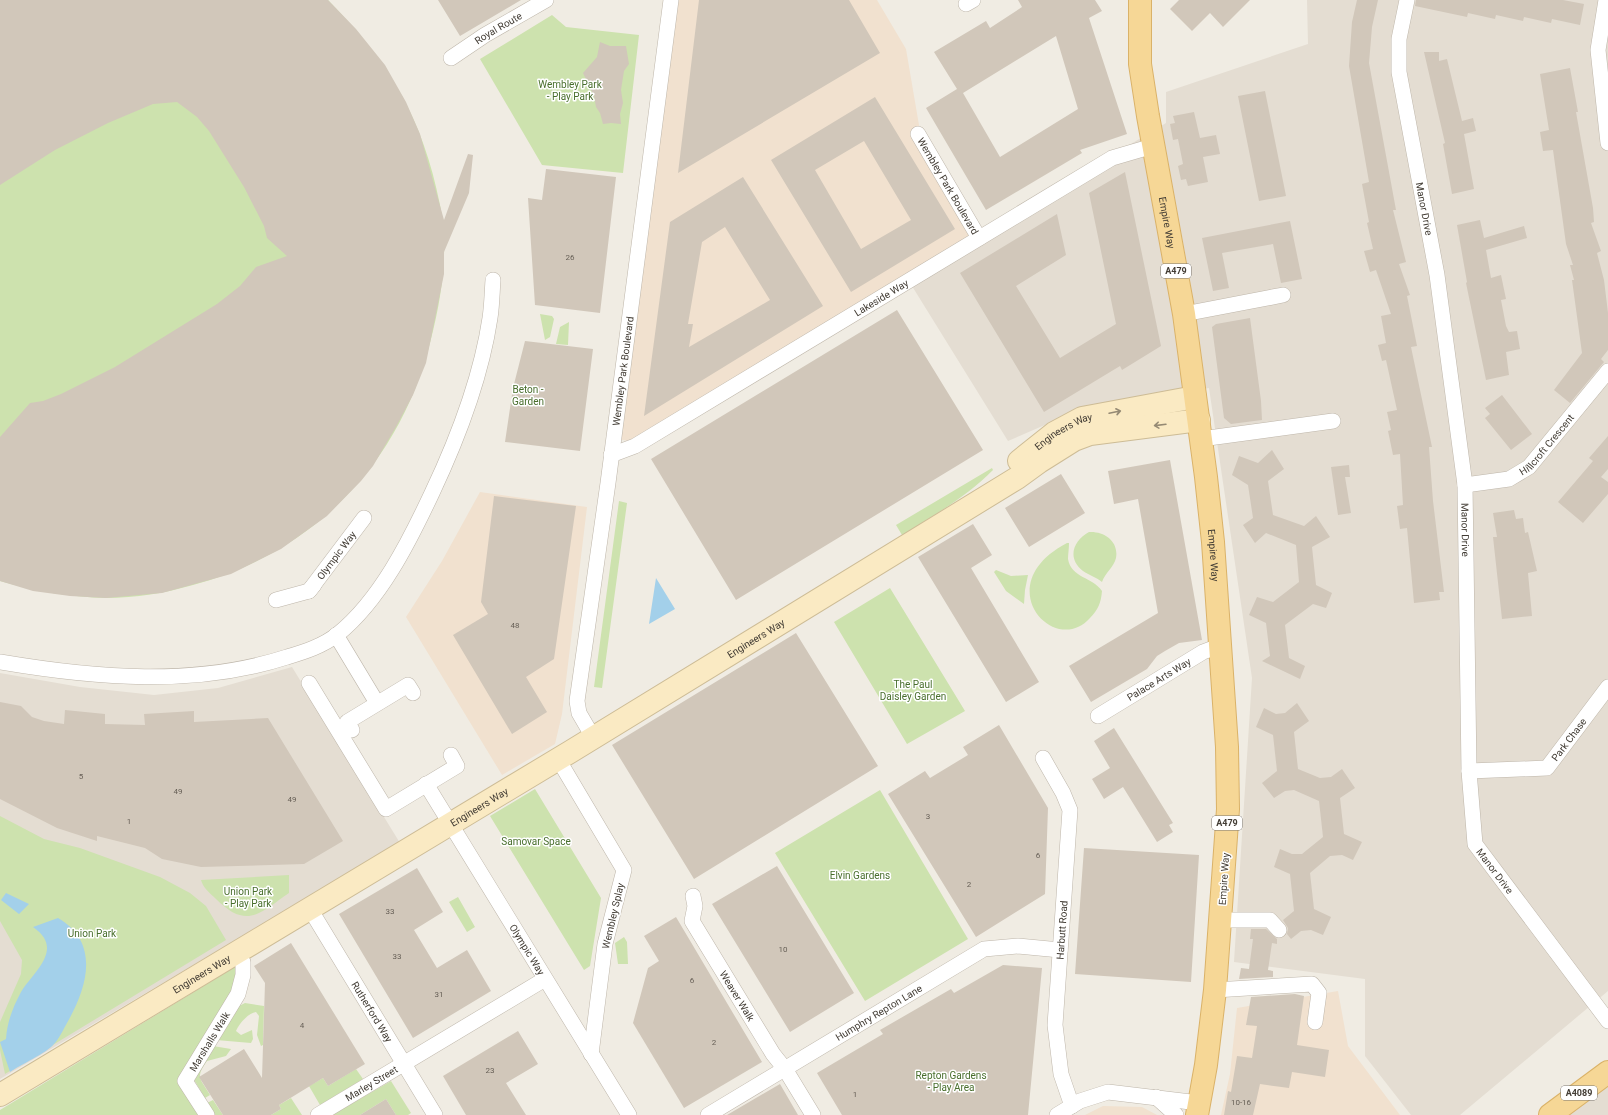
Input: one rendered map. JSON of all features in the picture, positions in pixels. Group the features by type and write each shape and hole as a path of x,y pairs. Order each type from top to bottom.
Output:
{"main road":[{"name":"Empire Way","path":"1140,0 1140,64 1184,314 1200,430 1213,542 1227,748 1228,809 1221,920 1215,990 1198,1109"},
{"name":"A4089","path":"1550,1115 1608,1072"}],"street":[{"name":"Royal Route","path":"451,58 486,35 546,0"},
{"name":"Wembley Park Boulevard","path":"593,737 580,713 577,701 671,0"},
{"name":"Manor Drive","path":"1407,0 1399,39 1399,72 1437,275 1465,485 1469,771 1474,844 1608,1021"},
{"path":"1606,0 1598,50 1608,143"},
{"name":"Wembley Park Boulevard","path":"918,134 979,238"},
{"name":"Lakeside Way","path":"611,455 635,446 666,428 1112,158 1154,146"},
{"path":"0,662 40,669 133,677 213,673 272,662 314,648 336,635 367,605 395,563 418,524 444,469 458,435 478,370 490,318 493,280"},
{"path":"1184,314 1283,295"},
{"name":"Hillcroft Crescent","path":"1465,485 1510,479 1529,467 1608,371"},
{"name":"Engineers Way","path":"956,515 1030,450 1054,433 1082,418 1195,397"},
{"path":"1200,430 1333,421"},
{"name":"Engineers Way","path":"0,1095 451,824 1017,478 1074,440 1109,430 1200,430"},
{"name":"Olympic Way","path":"309,591 364,518"},
{"name":"Olympic Way","path":"309,591 333,562"},
{"path":"276,600 309,591"},
{"path":"336,635 380,708"},
{"name":"Palace Arts Way","path":"1098,716 1203,652 1211,649 1220,650"},
{"name":"Olympic Way","path":"310,683 386,809 421,780 451,824 629,1115"},
{"name":"Park Chase","path":"1469,771 1547,768 1608,687"},
{"name":"Harbutt Road","path":"1043,758 1063,792 1070,810 1055,1025 1061,1074 1072,1106"},
{"name":"Wembley Splay","path":"564,769 624,870 605,944 591,1054"},
{"name":"Weaver Walk","path":"693,896 695,906 692,921 773,1054 785,1069 813,1115"},
{"name":"Rutherford Way","path":"310,909 434,1115"},
{"path":"1221,920 1270,920 1279,930"},
{"name":"Humphry Repton Lane","path":"708,1115 984,949 1018,946 1060,950"},
{"name":"Marshalls Walk","path":"207,1115 185,1081 238,994 243,975 242,962"},
{"name":"Marley Street","path":"318,1115 402,1063 545,979"},
{"path":"1215,990 1312,984 1320,993 1315,1022"},
{"path":"1057,1115 1080,1101 1108,1092 1156,1097 1198,1109"},
{"path":"1156,1097 1176,1115"}],"shaded area":[{"path":"670,0 877,0 906,49 920,131 979,232 629,441 613,438"},
{"path":"1307,0 1608,0 1608,991 1460,1115 1411,1115 1365,1056 1365,979 1234,962 1252,678 1209,388 1084,408 1008,441 907,278 1166,123 1166,92 1308,44"},
{"path":"480,492 587,507 562,714 555,744 502,775 406,617 442,561"},
{"path":"292,667 400,843 0,1079 0,673 80,687 154,695 218,688"},
{"path":"1338,991 1348,1046 1400,1115 1221,1115 1230,1074 1237,1008"},
{"path":"1608,1076 1608,1115 1552,1115"},
{"path":"1103,1106 1142,1107 1157,1115 1085,1115"}],"green space":[{"path":"0,0 328,0 350,23 386,70 413,119 424,145 433,174 440,205 443,222 444,255 438,306 431,339 417,384 398,425 375,462 346,496 314,525 277,550 237,570 193,585 172,590 117,598 66,595 39,591 0,581"},
{"name":"Wembley Park - Play Park","path":"552,15 566,27 639,35 623,173 542,165 480,59"},
{"path":"540,314 552,316 554,319 550,337 545,340"},
{"path":"569,322 568,345 556,344 560,327"},
{"path":"992,468 993,470 972,489 938,513 902,535 896,525"},
{"path":"619,501 627,503 602,688 594,687"},
{"path":"1089,532 1105,535 1113,542 1115,547 1115,561 1102,582 1083,571 1078,566 1073,555 1076,544"},
{"path":"1069,543 1068,559 1073,570 1098,586 1102,591 1099,606 1090,618 1076,628 1060,629 1046,623 1035,611 1030,596 1032,578 1044,560"},
{"path":"996,570 1011,576 1028,575 1024,604 1006,591 994,572"},
{"name":"The Paul Daisley Garden","path":"890,588 965,711 907,744 834,622"},
{"name":"Samovar Space","path":"535,789 601,898 590,966 584,970 490,816"},
{"name":"Elvin Gardens","path":"880,790 968,939 865,1001 775,853"},
{"name":"Union Park","path":"0,816 44,839 80,848 160,877 190,893 206,906 226,940 5,1074 0,1050 0,1022 21,974 22,960 0,921"},
{"name":"Union Park - Play Park","path":"289,875 289,893 261,912 245,916 236,914 216,899 203,886 201,880"},
{"path":"458,897 475,927 467,932 449,902"},
{"path":"624,937 627,942 628,964 618,964 615,943"},
{"path":"243,962 243,975 185,1081 207,1115 0,1115 0,1110"},
{"path":"245,1003 264,1006 263,1045 261,1046 257,1035 259,1016 256,1012 250,1014 244,1019 236,1031 241,1035 252,1030 253,1039 251,1043 216,1040 239,1006"},
{"path":"213,1046 231,1049 226,1056 207,1061 203,1067 200,1078 210,1095 205,1098 193,1078"},
{"path":"356,1069 363,1079 320,1105 309,1086 323,1078 328,1086"},
{"path":"391,1081 411,1113 408,1115 396,1115 386,1099 360,1115 332,1115"},
{"path":"291,1098 302,1115 271,1115 281,1109 279,1105"},
{"path":"213,1100 223,1115 214,1115 207,1103"}],"water":[{"path":"656,578 675,609 649,624"},
{"path":"6,893 29,904 19,914 1,900"},
{"path":"58,918 72,928 80,940 85,953 86,967 80,995 67,1023 51,1048 10,1072 0,1042 6,1039 15,1003 21,992 39,968 47,952 46,943 42,935 33,927"}],"building":[{"path":"0,0 328,0 356,29 385,65 406,102 420,134 444,220 468,154 473,155 469,193 444,252 444,274 426,363 413,395 396,427 373,466 361,481 327,516 281,549 231,574 162,593 106,598 70,596 33,591 0,581 0,437 30,403 43,401 61,394 115,367 217,304 240,286 256,267 287,256 267,238 264,226 244,187 209,131 197,117 177,102 153,104 108,123 55,150 0,185"},
{"path":"438,0 521,0 460,36"},
{"path":"699,0 849,0 880,53 678,173"},
{"path":"1018,0 1095,0 1102,11 1089,18 1127,134 1080,150 1082,153 986,210 926,108 957,89 934,52 986,21 990,28 1022,7","holes":["1056,36 1078,109 1000,157 963,93"]},
{"path":"1179,0 1250,0 1223,27 1210,13 1192,31 1170,9"},
{"path":"1357,0 1378,0 1372,27 1369,63 1396,210 1393,210 1406,262 1399,264 1410,295 1407,296 1417,346 1411,347 1432,447 1429,447 1433,501 1444,592 1439,592 1440,600 1414,603 1407,528 1400,529 1397,506 1403,505 1400,454 1393,455 1388,431 1391,430 1387,412 1397,410 1386,360 1382,361 1378,345 1386,343 1381,316 1391,314 1376,270 1370,272 1364,251 1373,249 1367,223 1369,222 1362,184 1369,182 1349,66 1352,22"},
{"path":"1416,0 1563,0 1584,4 1580,25 1552,19 1551,23 1524,17 1523,21 1496,15 1495,19 1468,13 1467,17 1415,6"},
{"path":"600,42 610,46 626,46 629,64 624,71 621,90 623,103 620,114 621,124 603,124 600,113 596,107 594,96 583,73 597,57"},
{"path":"1424,52 1439,52 1439,61 1447,59 1462,121 1473,118 1476,131 1464,134 1474,189 1452,194 1443,144 1445,143"},
{"path":"1570,68 1578,112 1576,112 1593,208 1594,222 1591,223 1601,251 1597,253 1604,280 1608,313 1608,350 1601,359 1604,362 1570,403 1554,390 1582,353 1572,280 1574,280 1570,265 1573,265 1566,244 1553,150 1543,151 1540,132 1549,130 1540,74"},
{"path":"1265,91 1286,196 1259,201 1238,96"},
{"path":"875,97 955,229 851,292 771,160","holes":["864,141 911,220 861,249 815,170"]},
{"path":"1194,112 1200,138 1216,135 1220,154 1203,157 1208,182 1188,186 1186,179 1181,180 1178,166 1183,164 1178,139 1173,140 1170,124 1175,123 1173,116"},
{"path":"546,169 616,177 600,313 535,305 528,198 542,200"},
{"path":"1125,172 1161,346 1122,370 1120,366 1044,412 960,273 1057,214 1066,255 1016,286 1060,358 1116,324 1089,193"},
{"path":"743,177 823,306 644,416 670,222","holes":["725,227 770,300 689,347 693,324 688,324 702,242"]},
{"path":"1480,220 1484,238 1524,226 1527,238 1486,250 1491,278 1501,275 1506,299 1501,300 1506,326 1509,332 1517,331 1520,349 1506,352 1509,375 1486,380 1466,283 1457,225"},
{"path":"1290,221 1302,279 1281,283 1273,244 1222,253 1229,288 1213,291 1202,238"},
{"path":"897,310 983,450 736,600 651,459"},
{"path":"1250,318 1261,401 1262,420 1231,424 1224,418 1212,327 1216,324"},
{"path":"525,341 593,349 580,451 505,442 513,388"},
{"path":"1502,395 1532,434 1511,450 1485,418 1490,414 1485,408"},
{"path":"1608,436 1608,469 1601,477 1608,482 1608,494 1583,523 1558,502 1593,461 1589,458"},
{"path":"1272,450 1284,469 1268,481 1273,515 1304,526 1316,516 1330,537 1312,547 1316,585 1332,593 1326,608 1313,604 1285,625 1289,658 1305,666 1300,679 1262,661 1270,656 1266,623 1249,615 1257,597 1273,602 1299,582 1296,545 1266,533 1255,543 1243,525 1253,518 1248,485 1232,475 1239,456 1258,463"},
{"path":"1170,460 1202,640 1179,643 1157,656 1147,669 1091,702 1069,666 1158,613 1138,499 1114,504 1108,471"},
{"path":"1349,465 1350,477 1345,477 1351,513 1338,515 1331,467"},
{"path":"1061,474 1085,513 1029,547 1005,508"},
{"path":"494,496 576,506 554,659 526,677 547,712 512,734 453,635 488,614 481,602"},
{"path":"1514,510 1516,519 1523,518 1525,533 1528,532 1537,571 1528,573 1532,616 1502,619 1493,537 1497,537 1493,513"},
{"path":"973,524 992,555 971,568 1039,682 1006,702 918,557"},
{"path":"796,633 878,766 694,879 612,745"},
{"path":"0,702 21,706 32,717 44,721 64,724 65,710 105,714 105,724 145,725 144,714 194,711 194,722 268,718 343,841 304,864 201,867 162,859 145,848 97,836 97,841 57,828 0,799"},
{"path":"1297,703 1309,721 1294,732 1298,769 1320,778 1331,777 1342,769 1355,788 1340,798 1344,834 1362,842 1353,860 1342,855 1330,856 1310,873 1314,909 1331,917 1323,935 1311,930 1301,931 1291,939 1287,934 1288,928 1283,920 1294,911 1290,874 1274,867 1280,849 1292,854 1302,854 1323,837 1319,801 1294,790 1285,791 1274,798 1262,783 1277,771 1273,735 1256,727 1264,708 1276,714 1285,713"},
{"path":"999,725 1048,808 1045,894 976,937 888,794 925,771 930,778 968,755 963,747"},
{"path":"1114,728 1173,823 1169,825 1173,832 1157,842 1123,787 1104,799 1092,779 1110,768 1094,741"},
{"path":"1084,848 1199,855 1191,982 1075,974"},
{"path":"777,866 854,993 790,1032 712,904"},
{"path":"417,868 443,912 414,930 437,968 467,950 491,991 413,1038 339,914"},
{"path":"676,917 762,1062 684,1108 633,1023 648,968 659,961 644,936"},
{"path":"1251,929 1266,929 1277,939 1277,944 1272,943 1268,970 1273,971 1273,977 1239,979 1241,968 1249,969 1253,939 1250,939"},
{"path":"291,943 365,1064 328,1086 323,1078 279,1105 281,1109 271,1115 223,1115 199,1077 244,1049 262,1078 265,983 254,966"},
{"path":"1003,965 1042,968 1028,1115 842,1115 817,1073 883,1034 880,1030 951,989 954,993"},
{"path":"1295,994 1304,996 1297,1045 1329,1050 1325,1077 1292,1072 1289,1088 1260,1084 1253,1115 1224,1115 1228,1091 1231,1092 1237,1056 1252,1058 1257,1026 1246,1025 1251,997"},
{"path":"518,1031 538,1064 506,1083 526,1115 466,1115 443,1076"},
{"path":"780,1084 798,1115 727,1115"},
{"path":"386,1099 396,1115 360,1115"}],"park label":[{"name":"Beton - Garden","path":"528,394"},
{"name":"Repton Gardens - Play Area","path":"951,1080"}]}
